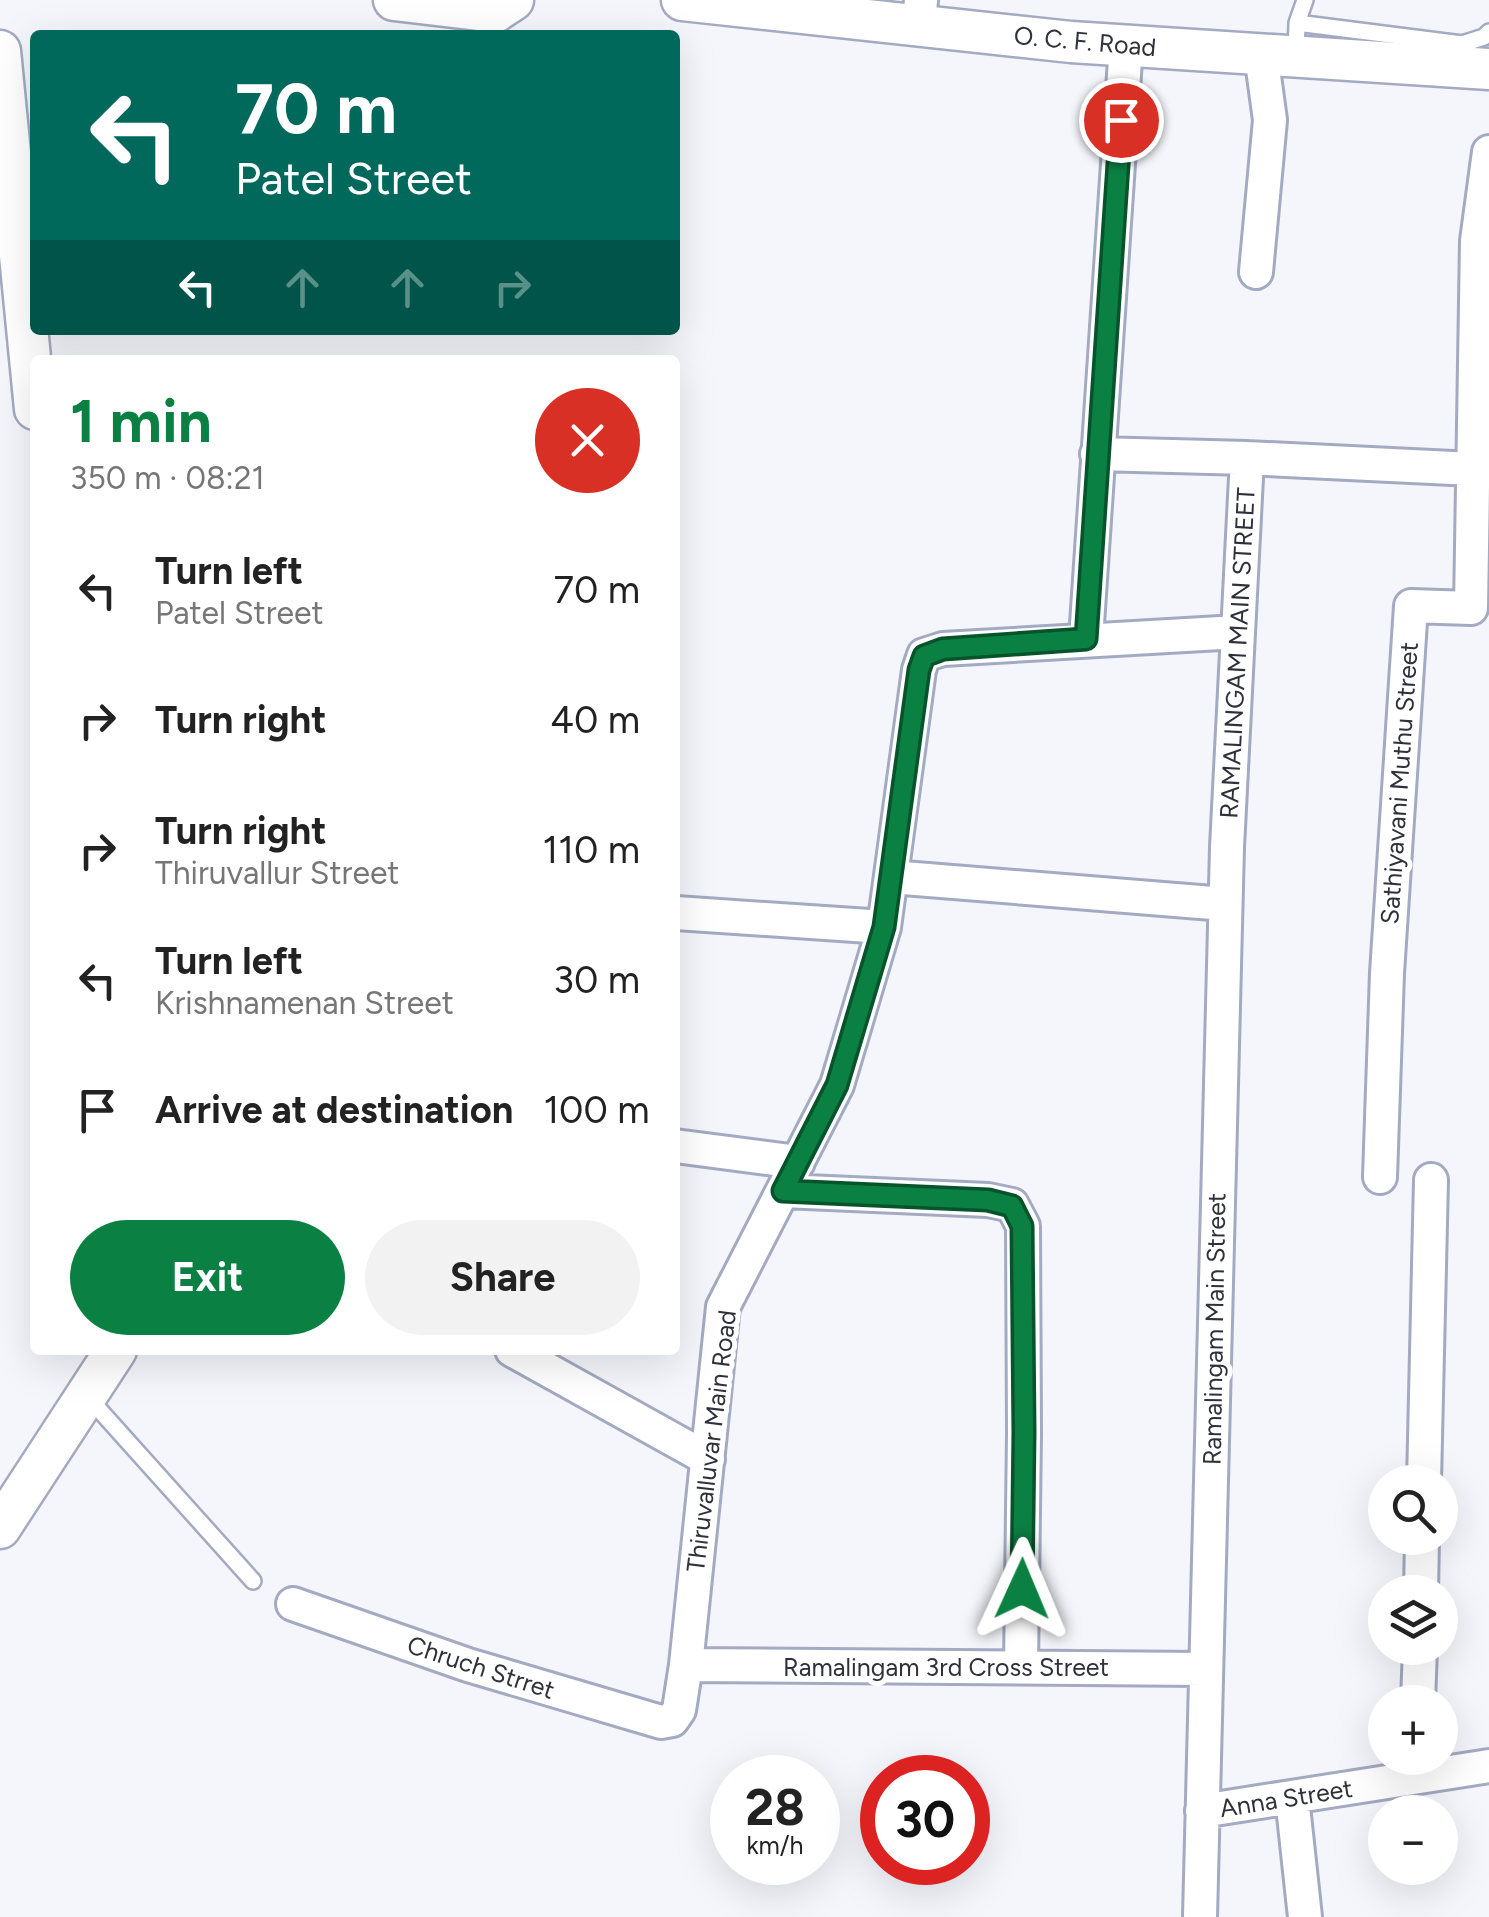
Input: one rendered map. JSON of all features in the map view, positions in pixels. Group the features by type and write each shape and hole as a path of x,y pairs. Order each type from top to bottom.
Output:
{"street":[{"path":"394,0 494,12 513,0"},
{"name":"O. C. F. Road","path":"686,0 920,13 1071,42 1285,44 1470,60"},
{"path":"1256,272 1270,120 1285,44"},
{"path":"1126,45 1086,639 1238,632"},
{"path":"0,51 30,358"},
{"name":"Sathiyavani Muthu Street","path":"1380,1177 1387,973 1411,606 1471,608 1477,241 1489,152"},
{"path":"1097,454 1473,469"},
{"name":"RAMALINGAM MAIN STREET","path":"1226,847 1247,458"},
{"name":"Thiruvalluvar Main Road","path":"672,1720 679,1710 686,1665 723,1307 837,1085 884,927 924,656 943,649 1086,639"},
{"name":"Ramalingam Main Street","path":"1202,1811 1226,847"},
{"path":"891,877 1225,904"},
{"path":"680,913 884,927"},
{"path":"680,1147 790,1176 1012,1206 1022,1226 1021,1667"},
{"path":"1424,1465 1431,1180"},
{"path":"0,1528 113,1355"},
{"path":"521,1355 708,1459"},
{"name":"Chruch Strret","path":"293,1604 468,1665 661,1722 672,1720"},
{"name":"Ramalingam 3rd Cross Street","path":"686,1665 1206,1669"},
{"name":"Anna Street","path":"1458,1767 1489,1766"},
{"name":"Anna Street","path":"1202,1811 1292,1797 1387,1775"},
{"path":"1292,1797 1305,1917"},
{"path":"1200,1917 1202,1811"}],"lane":[{"path":"1285,44 1305,0"},
{"path":"1470,60 1489,32"},
{"path":"86,1396 253,1580"}],"route":[{"path":"1022,1589 1022,1226 1012,1206 988,1200 783,1191 837,1085 884,927 924,656 943,649 1086,639 1121,120"}]}
